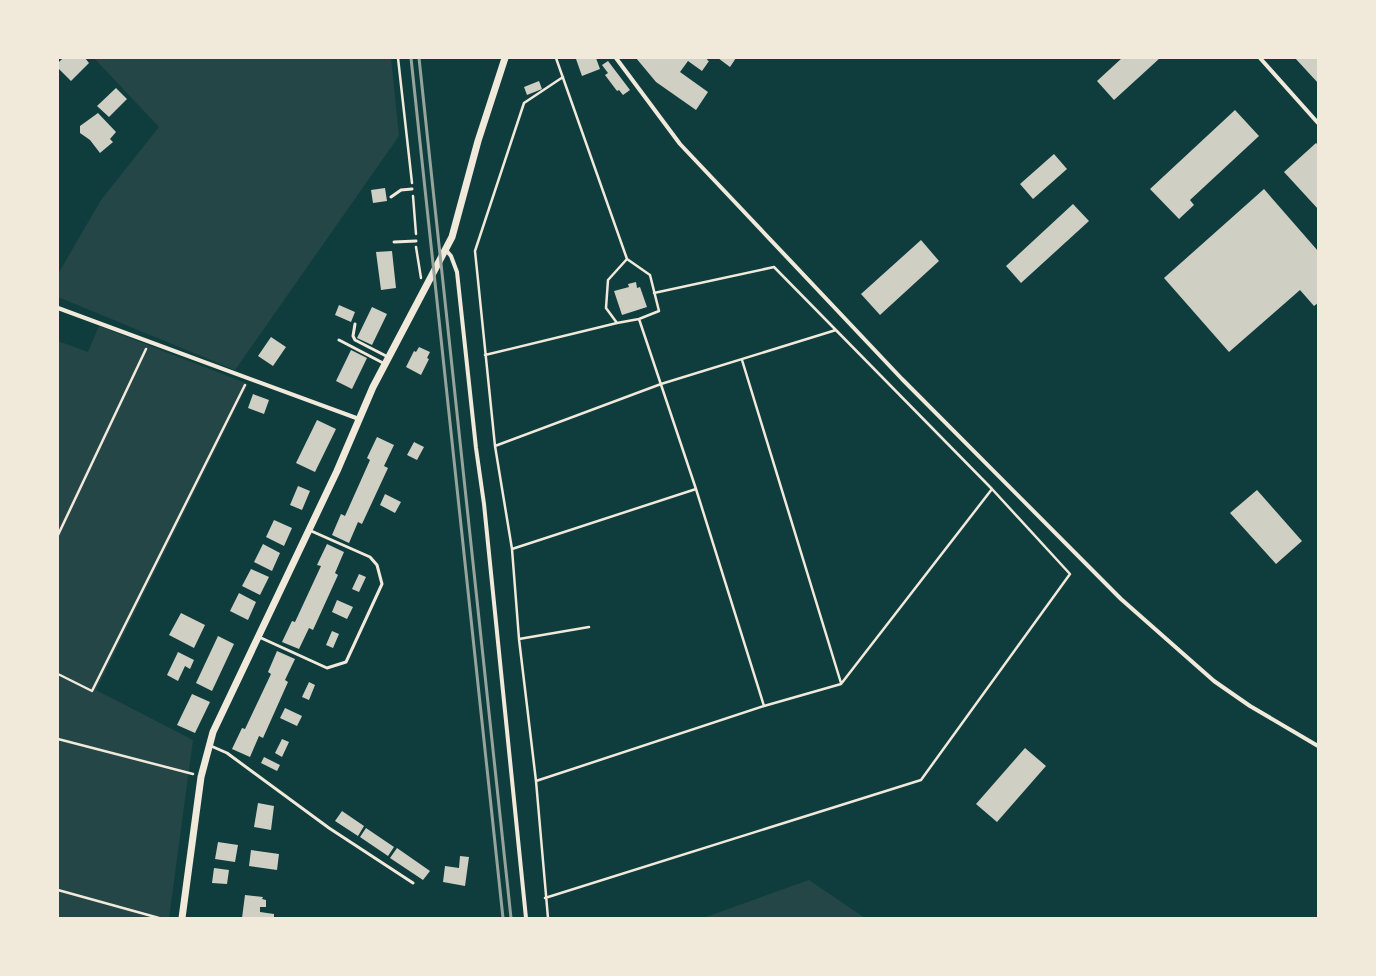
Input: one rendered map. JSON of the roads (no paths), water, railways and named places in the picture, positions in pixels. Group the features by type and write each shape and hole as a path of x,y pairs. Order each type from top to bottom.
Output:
{"street":[{"path":"182,918 202,777 209,745 221,714 309,530 386,360 446,250 456,223 478,141 505,58"},
{"path":"616,58 680,144 902,379 1120,599 1214,681 1250,706 1318,746"},
{"path":"1260,58 1318,123"},
{"path":"446,250 451,256 457,272 486,520 526,918"},
{"path":"58,308 359,419"}],"lane":[{"path":"390,197 401,190 412,189"},
{"path":"394,242 416,241"},
{"path":"355,324 353,330 355,340 386,360"},
{"path":"339,340 386,360"},
{"path":"258,636 327,668 346,662 382,584 377,565 370,557 309,530"},
{"path":"209,745 227,753 329,828 413,882"}],"railway":[{"path":"411,58 503,918"},
{"path":"419,58 511,918"}]}
